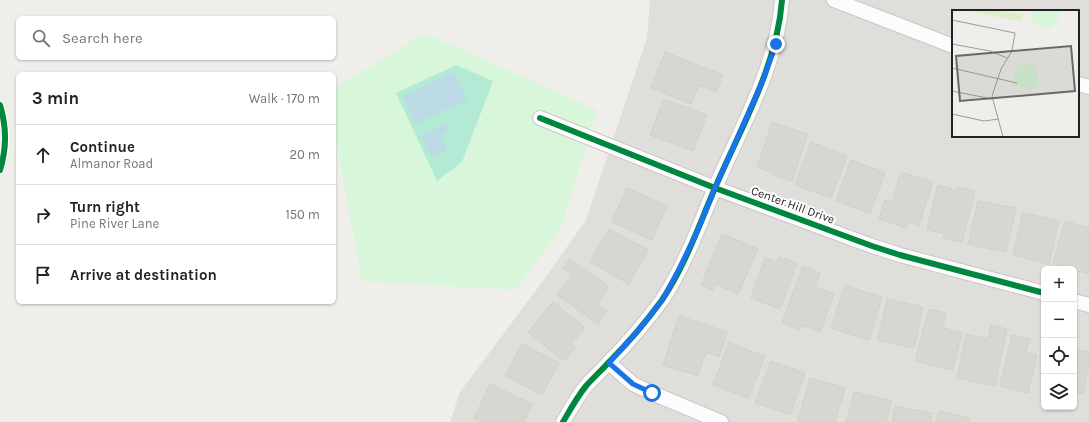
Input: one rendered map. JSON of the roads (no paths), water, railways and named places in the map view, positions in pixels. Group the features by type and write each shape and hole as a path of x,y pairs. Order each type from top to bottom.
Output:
{"street":[{"path":"563,422 586,386 642,326 663,299 679,269 698,230 763,80 776,44 782,0"},
{"path":"834,0 952,46"},
{"path":"1079,84 1089,87"},
{"name":"Center Hill Drive","path":"540,118 715,188 900,255 1041,292"},
{"path":"1077,302 1089,305"},
{"path":"609,363 633,384 721,422"}],"water":[{"path":"454,72 468,100 415,124 403,96"},
{"path":"445,124 449,132 441,136 448,150 431,157 421,135"}]}
